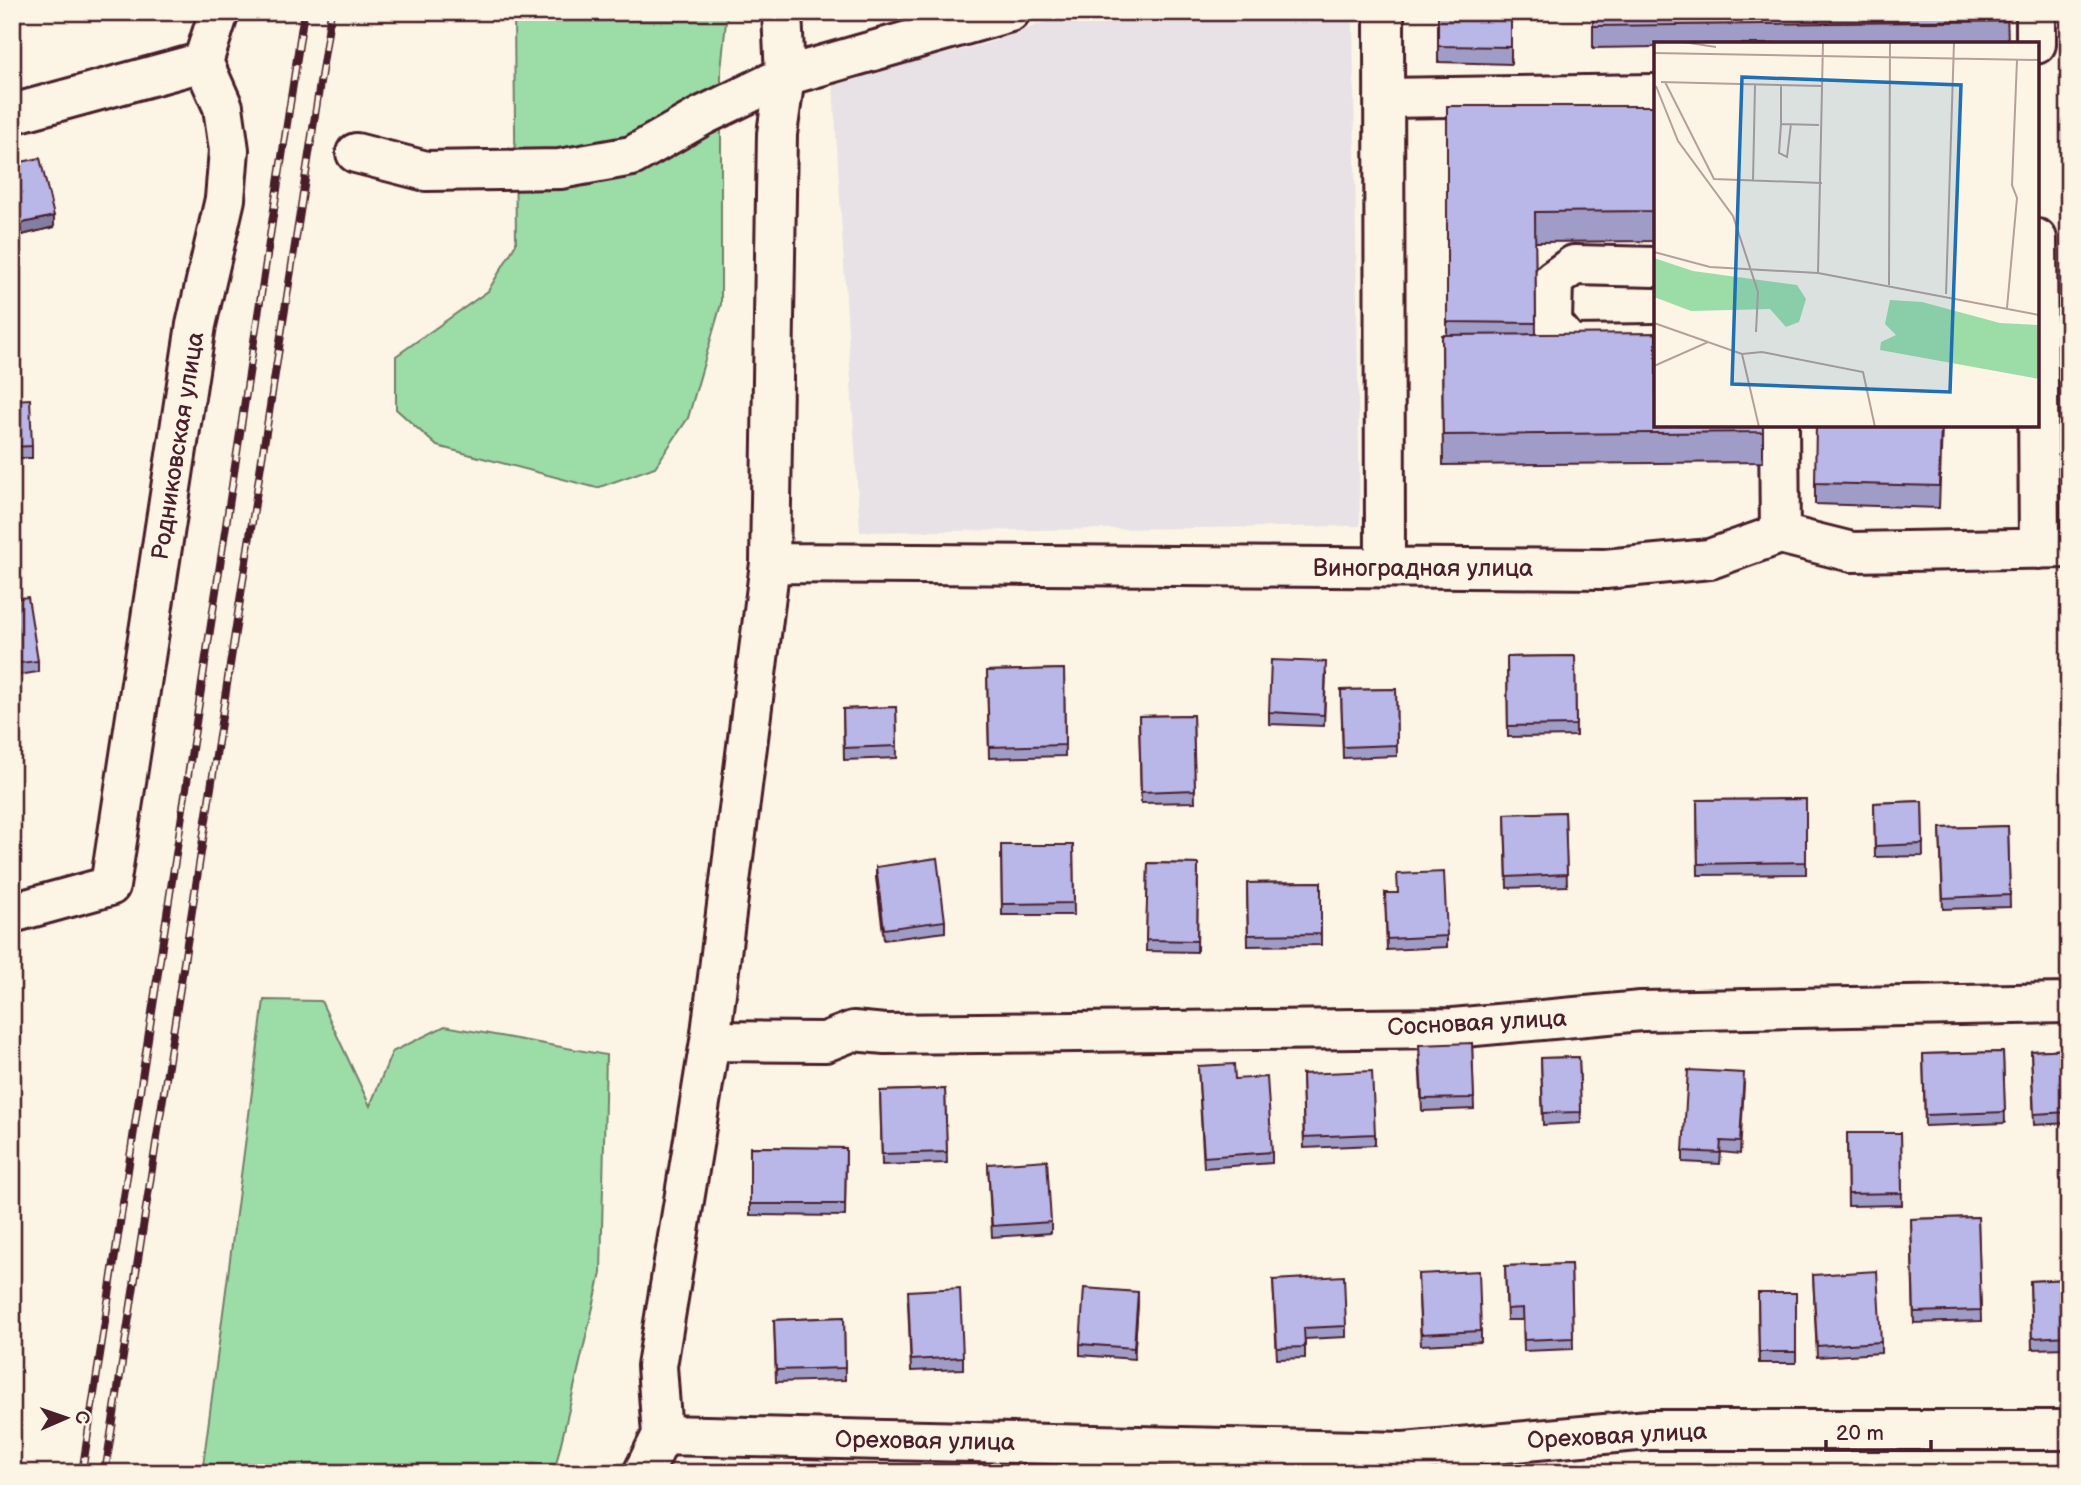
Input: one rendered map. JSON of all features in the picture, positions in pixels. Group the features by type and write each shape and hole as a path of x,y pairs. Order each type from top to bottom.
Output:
{"street":[{"path":"12,114 203,62 219,12"},
{"path":"643,1473 662,1435 657,1366 710,1041 770,563 777,134 785,76 782,12"},
{"path":"356,153 426,172 560,169 632,156 702,116 785,76 1010,12"},
{"path":"1384,12 1385,568"},
{"path":"2036,12 2036,42"},
{"name":"Родниковская улица","path":"12,913 110,886 196,325 225,199 229,150 223,107 203,62"},
{"path":"1384,98 1654,94"},
{"path":"1654,267 1574,265 1553,281 1552,323 1570,345 1654,344"},
{"path":"1779,427 1780,534 1852,552 2054,549 2039,297"},
{"name":"Виноградная улица","path":"770,563 1605,569 1710,559 1780,534"},
{"name":"Сосновая улица","path":"710,1041 825,1042 853,1031 885,1034 1453,1028 1641,1011 2069,1003"},
{"name":"Ореховая улица","path":"662,1435 1404,1452 1649,1430 2069,1430"}],"shaded area":[{"path":"1073,12 1353,12 1360,526 860,532 833,83 988,43"}],"green space":[{"path":"514,12 727,12 721,70 721,304 688,418 655,467 597,488 437,446 396,409 396,356 488,291 516,244"},
{"path":"264,1000 321,1001 370,1106 392,1052 445,1026 606,1055 601,1273 554,1473 202,1473"}],"building":[{"path":"1438,12 1511,12 1511,47 1438,46"},
{"path":"1593,12 2007,12 2008,21 1593,26"},
{"path":"1447,106 1654,106 1654,211 1535,212 1536,323 1447,322"},
{"path":"40,158 54,216 18,224 12,199 12,164"},
{"path":"1654,333 1654,427 1763,427 1763,432 1443,435 1442,335"},
{"path":"30,399 32,446 12,447 12,400"},
{"path":"1816,427 1941,427 1939,486 1815,483"},
{"path":"28,597 38,661 12,664 12,599"},
{"path":"1575,656 1576,725 1508,726 1507,657"},
{"path":"1271,660 1326,662 1324,715 1269,712"},
{"path":"1064,669 1065,745 989,747 987,671"},
{"path":"1396,689 1397,745 1343,747 1341,690"},
{"path":"896,707 897,746 844,748 843,709"},
{"path":"1193,715 1195,790 1141,792 1139,716"},
{"path":"1806,799 1806,862 1698,864 1697,800"},
{"path":"1922,801 1923,844 1875,846 1874,803"},
{"path":"1565,812 1567,874 1507,877 1505,814"},
{"path":"2008,826 2010,895 1943,898 1940,828"},
{"path":"1001,845 1073,845 1074,903 1002,904"},
{"path":"937,858 945,921 884,929 876,867"},
{"path":"1148,863 1198,864 1197,941 1146,940"},
{"path":"1444,872 1447,936 1387,939 1385,893 1398,893 1397,874"},
{"path":"1321,882 1321,934 1248,935 1247,883"},
{"path":"12,968 16,985 12,986"},
{"path":"1472,1043 1474,1098 1422,1099 1419,1045"},
{"path":"2069,1049 2069,1112 2034,1114 2031,1051"},
{"path":"2003,1052 2005,1112 1925,1115 1923,1054"},
{"path":"1579,1057 1581,1112 1543,1113 1541,1058"},
{"path":"1234,1064 1235,1079 1267,1077 1272,1152 1204,1157 1198,1066"},
{"path":"1688,1070 1744,1073 1740,1142 1721,1141 1720,1153 1683,1151"},
{"path":"1372,1071 1375,1134 1304,1137 1302,1074"},
{"path":"945,1089 947,1152 882,1154 880,1091"},
{"path":"1847,1133 1901,1133 1902,1193 1848,1194"},
{"path":"750,1147 846,1148 845,1204 750,1204"},
{"path":"1047,1160 1051,1222 992,1226 988,1164"},
{"path":"1978,1217 1981,1310 1914,1312 1911,1219"},
{"path":"1571,1264 1573,1338 1524,1340 1523,1308 1507,1309 1505,1266"},
{"path":"1479,1271 1481,1331 1421,1334 1418,1274"},
{"path":"1877,1271 1881,1342 1817,1346 1813,1275"},
{"path":"1344,1276 1346,1326 1304,1328 1305,1347 1277,1348 1273,1280"},
{"path":"2069,1279 2069,1336 2032,1338 2030,1281"},
{"path":"960,1288 963,1357 911,1360 908,1291"},
{"path":"1084,1288 1138,1292 1134,1348 1080,1344"},
{"path":"1758,1293 1796,1293 1796,1352 1759,1352"},
{"path":"844,1317 845,1368 776,1370 774,1320"}],"railway":[{"path":"82,1473 304,12"},
{"path":"105,1473 331,12"}]}
